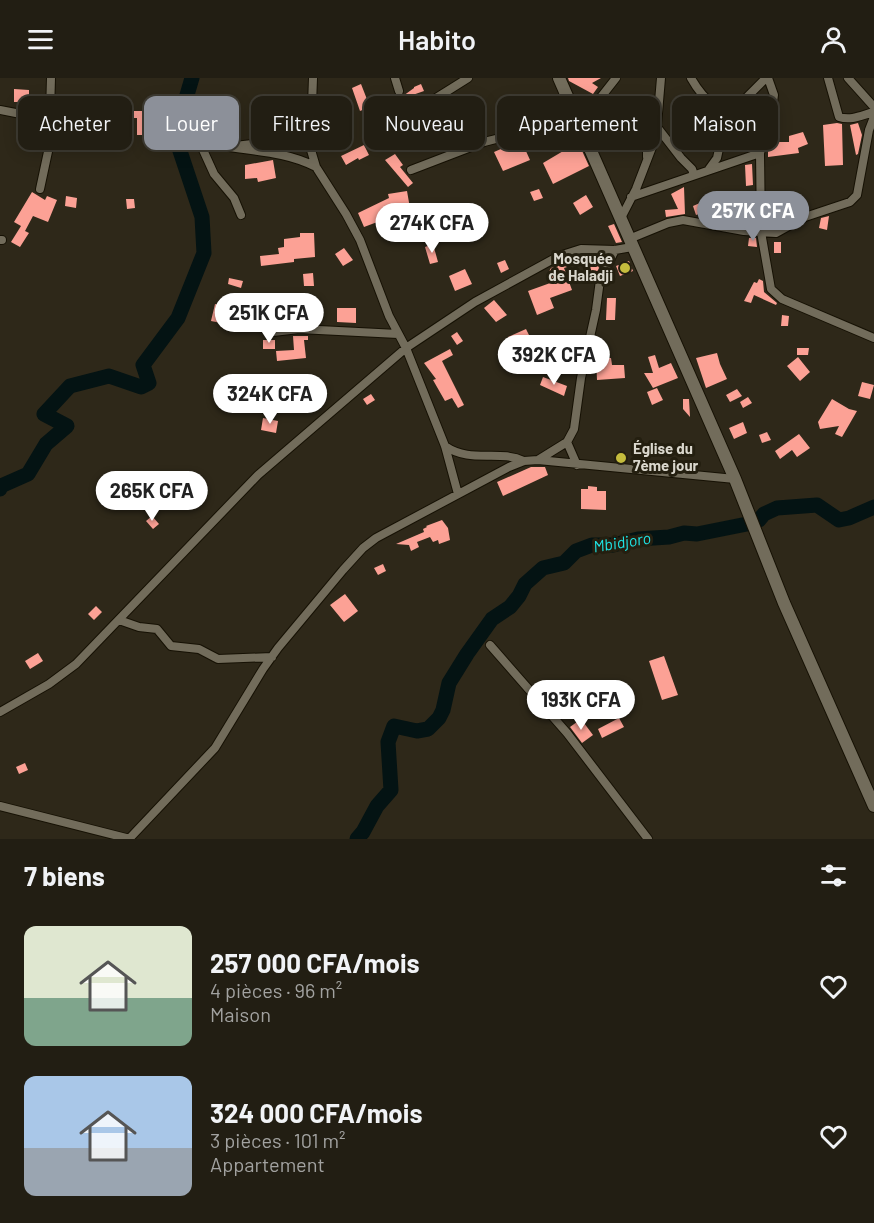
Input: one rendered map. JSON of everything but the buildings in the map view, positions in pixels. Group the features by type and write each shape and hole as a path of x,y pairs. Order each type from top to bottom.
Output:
{"street":[{"path":"51,78 51,96"},
{"path":"312,96 313,78"},
{"path":"395,78 399,91"},
{"path":"439,96 468,78"},
{"path":"559,78 567,96"},
{"path":"602,96 616,78"},
{"path":"660,96 661,78"},
{"path":"691,78 703,96"},
{"path":"748,96 767,78 774,96"},
{"path":"828,78 839,117 856,118 874,112"},
{"path":"848,78 874,107"},
{"path":"0,110 18,113"},
{"path":"0,712 49,684 76,664 258,475 406,348 475,302 559,256 581,249 615,250 668,223 683,220 776,233 805,217 854,200 857,195 869,130 874,117"},
{"path":"660,131 692,169 694,176"},
{"path":"411,170 497,139"},
{"path":"239,149 285,155 316,167"},
{"path":"40,189 48,150"},
{"path":"203,150 214,174 234,198 241,215"},
{"path":"311,150 316,167 360,240 445,446 458,494"},
{"path":"591,150 735,479 784,603 874,806"},
{"path":"646,165 647,150"},
{"path":"621,218 651,150"},
{"path":"709,170 717,158 719,150"},
{"path":"761,150 761,232 771,289 782,299 874,338"},
{"path":"631,198 760,153"},
{"path":"538,460 567,442 574,429 581,378 600,280 615,250"},
{"path":"273,332 299,329 398,333"},
{"path":"567,442 577,465"},
{"path":"445,446 461,455 514,458 524,461"},
{"path":"0,806 130,839 215,748 272,657 363,549 376,538 508,467 524,461 538,460 735,479"},
{"path":"119,620 140,627 157,629 171,646 199,649 216,658 272,657"},
{"path":"490,645 567,733 648,839"}],"waterway":[{"path":"0,489 1,486 28,474 46,444 67,426 44,414 70,386 109,376 141,387 149,383 143,365 178,318 204,253 202,217 175,136 192,78"},
{"name":"Mbidjoro","path":"357,839 377,806 391,790 388,742 394,726 417,731 428,729 439,718 449,683 467,654 492,619 510,607 525,584 543,568 564,563 576,551 592,545 613,545 684,533 697,534 747,524 759,520 764,514 777,508 817,505 839,520 874,507"}],"place":[{"name":"Mosquée de Haladji","path":"625,268"},
{"name":"Église du 7ème jour","path":"621,458"}]}
